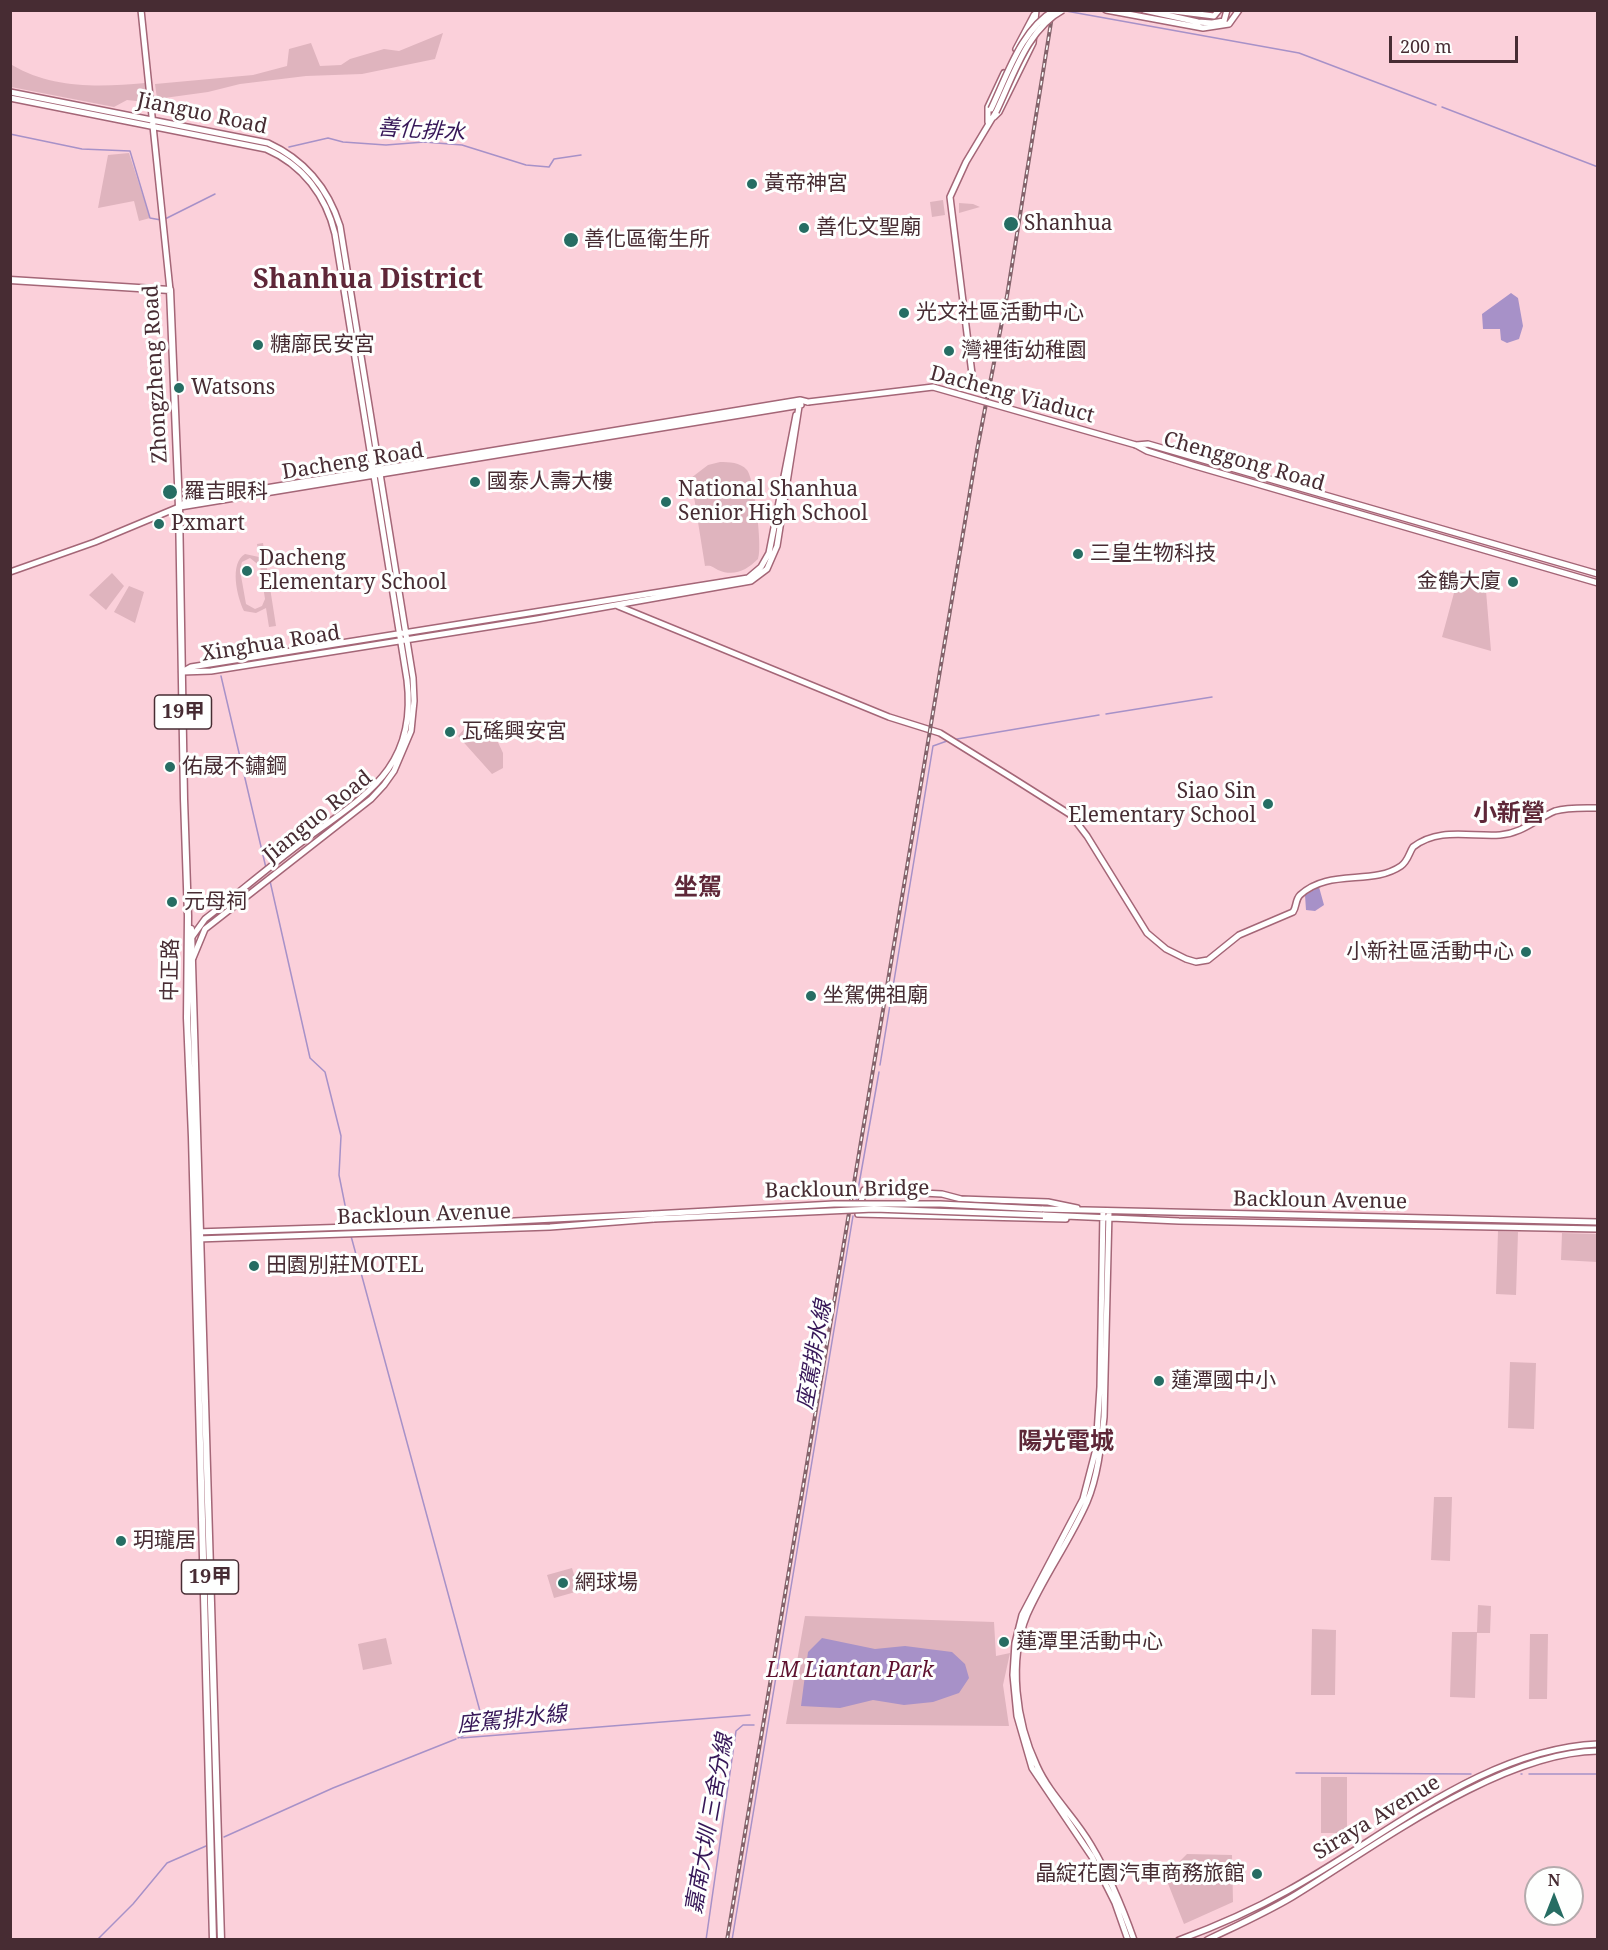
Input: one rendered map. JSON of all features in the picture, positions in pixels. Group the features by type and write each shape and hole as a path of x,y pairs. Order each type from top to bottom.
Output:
{"main road":[{"path":"10,280 170,290"},
{"name":"Zhongzheng Road","path":"170,290 179,507 188,916"},
{"name":"中正路","path":"188,916 192,937 189,961"},
{"name":"中正路","path":"188,916 198,1235"},
{"name":"19甲","path":"198,1235 213,1940"},
{"name":"19甲","path":"198,1235 220,1940"}],"street":[{"name":"Zhongzheng Road","path":"141,10 170,290"},
{"path":"988,122 988,107 1036,10"},
{"path":"988,122 999,112 1034,43 1036,10"},
{"path":"994,110 1027,39 1039,23 1055,10"},
{"path":"973,382 950,204 955,186 1032,38 1040,26 1063,10"},
{"path":"1106,10 1203,28 1229,24 1239,10"},
{"path":"1144,10 1212,23 1224,21 1227,10"},
{"path":"1166,10 1205,17 1214,16 1220,10"},
{"path":"1027,29 1034,30"},
{"name":"Jianguo Road","path":"10,92 280,151"},
{"name":"Jianguo Road","path":"10,98 256,140 280,151 309,179 322,197 333,224 414,688 414,710 408,741 394,771 371,799 206,929 189,961"},
{"name":"Dacheng Viaduct","path":"799,403 917,387 933,387 1136,445"},
{"name":"Dacheng Road","path":"10,572 95,542 179,507 799,403"},
{"name":"Xinghua Road","path":"404,636 618,606 743,584 763,573 777,546 799,403"},
{"name":"Xinghua Road","path":"182,672 220,669 738,581 752,576 764,564 769,553 792,424 799,403"},
{"name":"Chenggong Road","path":"1136,445 1140,443 1155,446 1598,574"},
{"name":"Chenggong Road","path":"1136,445 1147,451 1192,465 1598,583"},
{"path":"618,606 889,717 940,733 1014,778 1071,815 1087,836 1149,935 1166,949 1194,962 1208,960 1239,934 1294,911 1298,897 1315,885 1395,869 1407,861 1413,847 1432,837 1458,833 1501,835 1530,826 1558,811 1598,808"},
{"name":"Jianguo Road","path":"192,937 200,923 366,796 389,769 403,739 408,704 404,636"},
{"path":"864,1190 942,1194 961,1199 1048,1202 1092,1214 1021,1220 858,1214 864,1190"},
{"name":"Backloun Bridge","path":"653,1216 874,1209 1042,1212"},
{"name":"Backloun Avenue","path":"1042,1212 1598,1228"},
{"path":"1106,1215 1096,1449 1083,1499 1022,1616 1015,1643 1013,1675 1017,1716 1032,1768 1092,1857 1108,1888 1128,1940"},
{"path":"1106,1215 1104,1417 1101,1449 1087,1500 1027,1616 1020,1643 1017,1676 1021,1715 1037,1766 1103,1866 1120,1899 1134,1940"},
{"name":"Backloun Avenue","path":"1106,1215 1598,1222"},
{"name":"Backloun Avenue","path":"198,1235 550,1227 653,1216"},
{"name":"Siraya Avenue","path":"1179,1940 1224,1923 1288,1891 1415,1811 1517,1761 1547,1751 1598,1744"},
{"name":"Siraya Avenue","path":"1207,1940 1270,1909 1407,1824 1476,1788 1542,1760 1598,1751"},
{"path":"1473,1782 1476,1788"}],"green space":[{"path":"443,33 435,59 362,74 306,76 240,84 208,92 157,99 155,84 253,75 287,66 289,49 311,43 320,66 341,65 350,59 384,49 399,51"},
{"path":"12,65 27,73 60,82 94,85 145,83 145,102 127,100 114,107 11,87"},
{"path":"129,153 150,218 139,221 134,201 98,208 108,155"},
{"path":"943,200 945,215 932,217 930,202"},
{"path":"959,203 973,204 980,207 959,213"},
{"path":"720,462 738,464 747,470 757,513 758,559 745,569 729,573 705,566 691,478 708,465"},
{"path":"263,543 276,626 269,627 266,608 256,613 244,611 237,589 236,572 240,558 245,554 259,557 257,544","holes":["250,558 260,566 265,599 262,606 255,609 246,604 240,570 242,562"]},
{"path":"1460,571 1485,579 1491,651 1442,637"},
{"path":"112,573 124,586 106,610 89,595"},
{"path":"129,586 144,592 135,623 114,612"},
{"path":"466,727 496,738 503,753 503,768 492,774 458,736"},
{"path":"1498,1231 1518,1232 1516,1295 1496,1294"},
{"path":"1562,1233 1597,1234 1597,1262 1561,1260"},
{"path":"1510,1362 1536,1363 1534,1429 1508,1428"},
{"path":"1434,1497 1452,1497 1450,1561 1431,1560"},
{"name":"網球場","path":"572,1568 579,1591 554,1598 547,1575"},
{"path":"1478,1605 1491,1606 1490,1633 1477,1633 1475,1698 1450,1697 1452,1632 1477,1632"},
{"name":"LM Liantan Park","path":"805,1616 994,1622 996,1656 1010,1653 1003,1685 1009,1726 786,1724"},
{"path":"1312,1629 1336,1630 1335,1695 1311,1695"},
{"path":"1530,1634 1548,1634 1547,1699 1529,1699"},
{"path":"386,1638 392,1664 363,1670 358,1644"},
{"path":"1321,1777 1347,1777 1347,1833 1321,1833"},
{"path":"1187,1854 1232,1855 1233,1902 1184,1924 1165,1876"}],"shaded area":[{"path":"1511,293 1518,298 1523,326 1519,339 1507,343 1501,340 1500,329 1483,329 1482,314"},
{"path":"1319,887 1324,905 1315,911 1306,910 1305,895"},
{"path":"822,1638 875,1649 905,1646 952,1652 965,1664 969,1678 959,1693 933,1702 904,1705 873,1700 840,1708 801,1706 808,1652"}],"waterway":[{"path":"1066,11 1299,53 1436,105"},
{"path":"1442,107 1598,167"},
{"name":"善化排水","path":"10,134 82,149 130,151 150,218 161,220"},
{"name":"善化排水","path":"289,147 328,138 343,142 386,145 424,142 462,145 526,165 549,167 554,159 581,155"},
{"name":"善化排水","path":"165,219 215,194"},
{"path":"221,676 266,868"},
{"path":"1106,714 1212,697"},
{"path":"957,739 1099,715"},
{"path":"880,1065 933,746 947,741"},
{"path":"270,881 310,1058 325,1072 341,1136 339,1175 349,1225"},
{"path":"856,1201 879,1072"},
{"name":"座駕排水線","path":"732,1940 853,1216"},
{"path":"351,1236 484,1726 458,1738"},
{"name":"座駕排水線","path":"461,1738 750,1715"},
{"name":"嘉南大圳 三舍分線","path":"706,1940 736,1731 743,1725 754,1725"},
{"name":"座駕排水線","path":"224,1837 333,1788 456,1739"},
{"name":"嘉南大圳 三舍分線","path":"1296,1773 1471,1774"},
{"name":"嘉南大圳 三舍分線","path":"1529,1774 1598,1774"},
{"name":"座駕排水線","path":"97,1940 133,1904 167,1863 206,1846"}],"railway":[{"path":"727,1940 977,450 1007,296 1053,10"}],"place":[{"name":"黃帝神宮","path":"752,184"},
{"name":"Shanhua","path":"1011,224"},
{"name":"善化文聖廟","path":"804,228"},
{"name":"善化區衛生所","path":"571,240"},
{"name":"光文社區活動中心","path":"904,313"},
{"name":"糖廍民安宮","path":"258,345"},
{"name":"灣裡街幼稚園","path":"949,351"},
{"name":"Watsons","path":"179,388"},
{"name":"國泰人壽大樓","path":"475,482"},
{"name":"羅吉眼科","path":"170,492"},
{"name":"National Shanhua Senior High School","path":"666,502"},
{"name":"Pxmart","path":"159,524"},
{"name":"三皇生物科技","path":"1078,554"},
{"name":"Dacheng Elementary School","path":"247,571"},
{"name":"金鶴大廈","path":"1513,582"},
{"name":"瓦磘興安宮","path":"450,732"},
{"name":"佑晟不鏽鋼","path":"170,767"},
{"name":"Siao Sin Elementary School","path":"1268,804"},
{"name":"元母祠","path":"172,902"},
{"name":"小新社區活動中心","path":"1526,952"},
{"name":"坐駕佛祖廟","path":"811,996"},
{"name":"田園別莊MOTEL","path":"254,1266"},
{"name":"蓮潭國中小","path":"1159,1381"},
{"name":"玥瓏居","path":"121,1541"},
{"name":"網球場","path":"563,1583"},
{"name":"蓮潭里活動中心","path":"1004,1642"},
{"name":"晶綻花園汽車商務旅館","path":"1257,1874"}],"district":[{"name":"Shanhua District","path":"368,280"},
{"name":"小新營","path":"1509,814"},
{"name":"坐駕","path":"698,888"},
{"name":"陽光電城","path":"1066,1442"}]}
